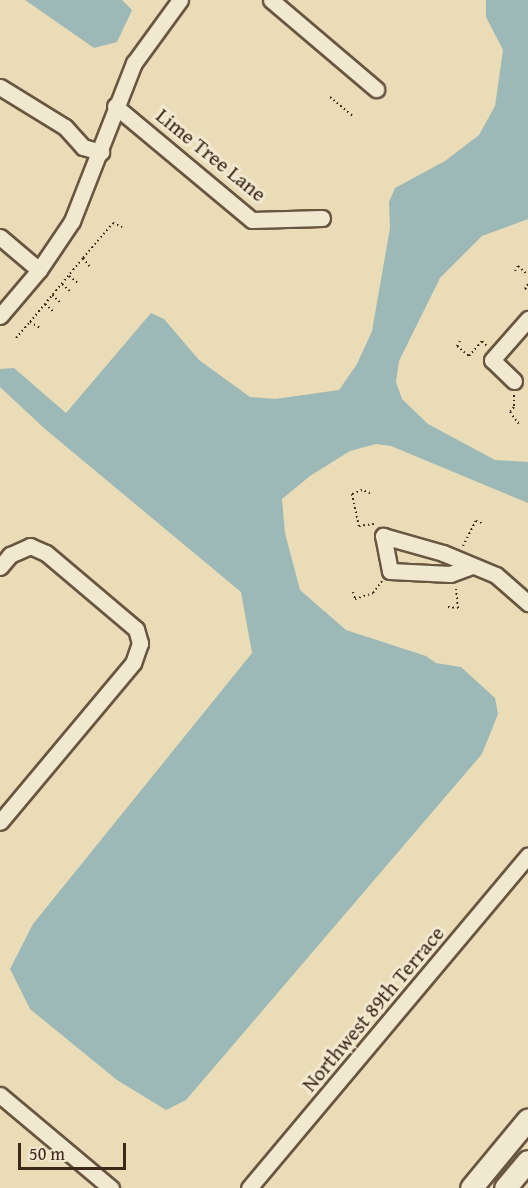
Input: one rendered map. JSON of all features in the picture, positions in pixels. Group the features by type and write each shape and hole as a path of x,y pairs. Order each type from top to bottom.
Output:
{"main road":[{"path":"471,1188 528,1119"},
{"path":"505,1188 528,1161"}],"street":[{"path":"0,316 39,270 72,221 102,152 115,106 134,63 180,0"},
{"path":"271,0 376,89"},
{"path":"0,87 65,127 83,147 102,152"},
{"name":"Lime Tree Lane","path":"115,106 252,220 322,218"},
{"path":"0,237 39,270"},
{"path":"514,381 495,357 528,320"},
{"path":"464,562 450,574 390,571 383,536 464,562 496,575 528,603"},
{"path":"0,567 10,555 30,546 46,553 136,629 140,643 133,663 0,822"},
{"name":"Northwest 89th Terrace","path":"249,1188 525,865"},
{"path":"0,1095 111,1188"}],"path":[{"path":"330,97 353,116"},
{"path":"16,338 113,223 122,227"},
{"path":"83,258 90,267"},
{"path":"515,271 518,266 528,275"},
{"path":"69,276 78,284"},
{"path":"62,284 71,292"},
{"path":"528,284 525,288 528,291"},
{"path":"52,295 61,303"},
{"path":"45,304 54,312"},
{"path":"30,322 40,328"},
{"path":"460,341 457,346 469,356 482,341 495,357"},
{"path":"514,381 514,407 510,412 518,423 521,421"},
{"path":"370,493 362,490 352,494 359,526 373,523 383,536"},
{"path":"464,562 476,520 483,524"},
{"path":"353,592 355,599 373,593 390,571"},
{"path":"448,607 458,608 459,594 450,574"}],"water":[{"path":"25,0 122,0 132,10 117,42 94,48"},
{"path":"486,0 528,0 528,219 482,236 440,278 399,361 396,382 402,399 428,424 495,460 528,462 528,503 391,446 376,444 350,451 310,476 282,499 285,533 300,590 346,630 426,656 436,663 461,667 495,698 498,714 482,754 186,1100 166,1110 117,1080 30,1009 10,969 33,924 252,653 241,592 45,429 0,387 0,369 14,368 66,413 151,313 164,319 199,360 250,397 275,399 339,390 357,364 372,331 390,228 389,202 395,188 445,161 479,135 495,106 503,50 486,17"}]}
